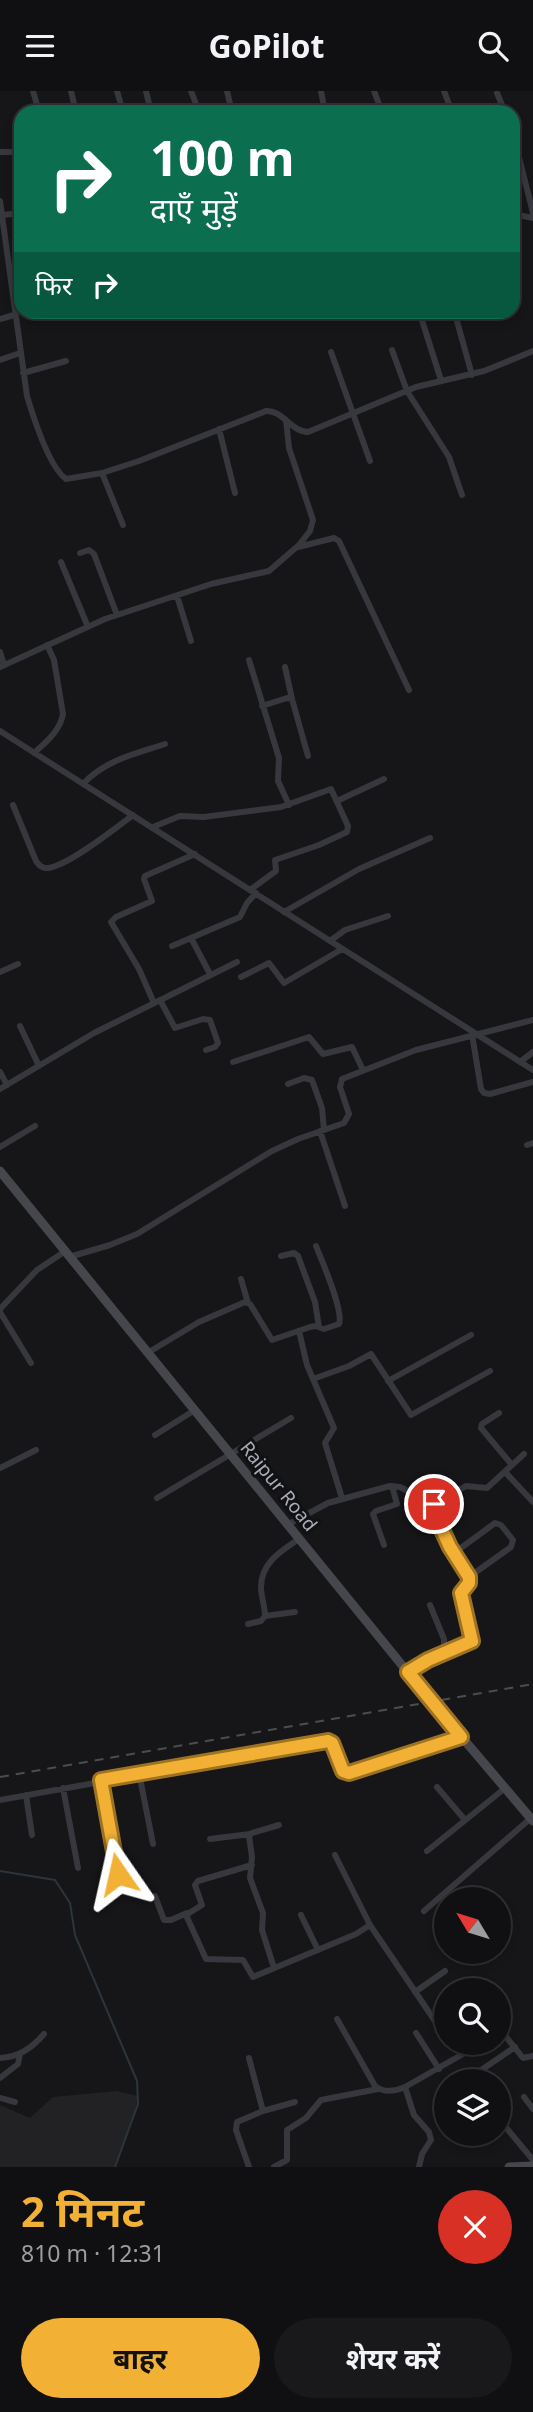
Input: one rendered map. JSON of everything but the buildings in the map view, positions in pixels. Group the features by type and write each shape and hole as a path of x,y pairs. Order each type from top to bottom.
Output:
{"main road":[{"name":"Raipur Road","path":"0,1171 287,1525 532,1820"},
{"path":"509,2167 533,2167"}],"street":[{"path":"497,93 502,105"},
{"path":"520,161 533,213"},
{"path":"0,201 14,315 0,319"},
{"path":"15,319 23,373 36,424 61,475 69,479 102,473 162,453 271,410 298,430 308,432 407,391 441,380 472,375 533,351"},
{"path":"422,319 441,380"},
{"path":"456,319 472,375"},
{"path":"392,350 407,391 449,457 462,495"},
{"path":"331,352 370,461"},
{"path":"0,360 20,353"},
{"path":"23,373 66,361"},
{"path":"0,652 2,666 117,615 226,580 269,571 296,548 310,531 313,520 289,448 286,420"},
{"path":"219,429 235,493"},
{"path":"102,473 123,525"},
{"path":"296,548 334,538 340,541 409,690"},
{"path":"80,553 89,550 94,554 117,615"},
{"path":"61,562 88,627"},
{"path":"177,596 191,641"},
{"path":"34,753 54,733 63,714 54,660 47,645"},
{"path":"249,660 279,758 278,781 289,805"},
{"path":"285,667 308,756"},
{"path":"262,706 286,698 292,699"},
{"path":"0,731 533,1070"},
{"path":"83,784 109,763 165,744"},
{"path":"337,800 384,779"},
{"path":"152,827 176,816 225,815 289,805 329,789 333,791 349,828 347,832 319,845 275,860 276,871 253,891 240,917 172,946"},
{"path":"13,805 36,861 45,868 65,861 97,842 133,815"},
{"path":"284,912 359,869 430,838"},
{"path":"195,854 145,876 152,901 111,922 176,1028 203,1019 210,1020 218,1043 206,1050"},
{"path":"330,941 345,930 388,916"},
{"path":"191,938 210,974"},
{"path":"241,977 269,963 284,983 342,949"},
{"path":"0,1089 94,1033 237,962"},
{"path":"0,972 18,964"},
{"path":"31,1363 0,1311 37,1270 67,1255 110,1245 137,1234 272,1151 347,1120 349,1114 339,1084 342,1079 416,1050 533,1020"},
{"path":"20,1026 39,1066"},
{"path":"474,1034 481,1089 484,1093 490,1094 533,1082"},
{"path":"233,1062 309,1037 323,1054 352,1047 363,1070"},
{"path":"520,1062 533,1052"},
{"path":"0,1072 7,1085"},
{"path":"288,1084 307,1077 312,1080 322,1108 322,1130 345,1206"},
{"path":"0,1147 35,1126"},
{"path":"241,1279 248,1303 272,1340 318,1327 327,1329 341,1321 316,1246"},
{"path":"281,1256 294,1253 298,1256 315,1302 318,1327"},
{"path":"149,1352 200,1322 248,1303"},
{"path":"299,1331 313,1379 334,1428 326,1443 342,1498"},
{"path":"388,1381 471,1335"},
{"path":"313,1379 371,1354 411,1415 490,1371"},
{"path":"155,1435 195,1410"},
{"path":"499,1413 482,1424 481,1428 512,1465"},
{"path":"158,1498 291,1418"},
{"path":"0,1468 36,1450"},
{"path":"430,1504 438,1503 466,1486 487,1488 524,1454"},
{"path":"505,1472 533,1502"},
{"path":"384,1545 373,1514 397,1504 392,1486"},
{"path":"287,1525 342,1498 392,1486 400,1487 430,1504 469,1577 469,1583 461,1593 472,1641 408,1672"},
{"path":"454,1553 495,1523 513,1540 512,1547 469,1577"},
{"path":"265,1616 261,1590 265,1571 274,1557 299,1539"},
{"path":"430,1605 444,1640 443,1653"},
{"path":"248,1625 261,1621 265,1616 295,1612"},
{"path":"0,1800 328,1741 332,1743 343,1771 349,1773 461,1737"},
{"path":"139,1773 153,1844"},
{"path":"101,1780 118,1874"},
{"path":"437,1787 465,1820"},
{"path":"63,1788 78,1868"},
{"path":"427,1851 505,1789"},
{"path":"26,1795 32,1835"},
{"path":"424,1911 532,1820"},
{"path":"210,1839 250,1834 279,1825"},
{"path":"250,1834 250,1878 263,1913 262,1930 274,1968"},
{"path":"335,1855 370,1926 434,2019"},
{"path":"155,1896 164,1920 171,1920 202,1905 195,1887 198,1881 252,1865"},
{"path":"187,1913 206,1959 243,1960 253,1977 370,1926"},
{"path":"302,1915 318,1950"},
{"path":"415,1991 445,1971"},
{"path":"337,2019 377,2089"},
{"path":"416,2033 439,2069 462,2055"},
{"path":"0,2058 20,2054 35,2045 44,2034"},
{"path":"511,2043 523,2057 533,2056"},
{"path":"483,2069 515,2047"},
{"path":"0,2078 18,2064 20,2054"},
{"path":"249,2058 262,2111"},
{"path":"274,2167 287,2160 287,2130 306,2118 317,2104 333,2097 377,2089 391,2091 434,2072"},
{"path":"405,2087 414,2115 429,2132 431,2140 422,2154 419,2167"},
{"path":"524,2097 533,2109"},
{"path":"0,2098 15,2102"},
{"path":"249,2167 236,2126 241,2119 295,2102"},
{"path":"511,2133 533,2160"}],"shaded area":[{"path":"117,2091 138,2096 134,2116 114,2167 0,2167 0,2105 30,2118 53,2097"}],"waterway":[{"path":"0,1871 55,1880 70,1903 75,1935 137,2081 138,2104 115,2167"}],"railway":[{"path":"0,1777 533,1684"}],"route":[{"path":"118,1874 101,1780 328,1741 332,1743 343,1771 349,1773 461,1737 408,1672 428,1660 470,1643 473,1638 461,1599 462,1590 469,1583 469,1577 442,1531 430,1504 434,1504"}]}
